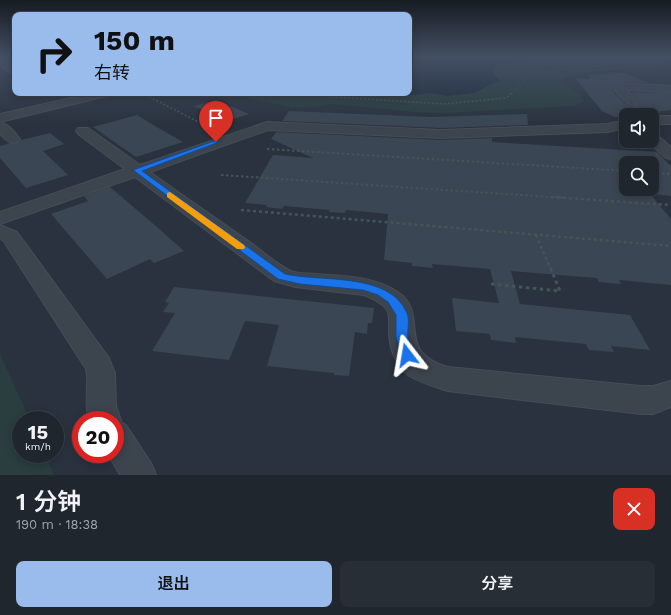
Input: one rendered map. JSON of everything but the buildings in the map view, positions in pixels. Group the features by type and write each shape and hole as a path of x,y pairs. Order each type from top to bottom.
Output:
{"lane":[{"path":"627,84 671,81"},
{"path":"632,102 617,86 671,89"},
{"path":"0,118 94,96"},
{"path":"659,120 671,120"},
{"path":"0,218 258,127 270,125 441,134 619,127"},
{"path":"0,126 13,139"},
{"path":"83,131 282,276 300,281 364,286 382,293 391,299 402,314 402,337 407,355 414,364 424,371 448,378 495,384 641,400 669,401"},
{"path":"659,144 671,155"},
{"path":"0,231 10,236 99,366 103,375 100,411"},
{"path":"124,451 139,475"}],"path":[{"path":"280,96 455,104 506,98 511,95 524,79"},
{"path":"147,96 229,138"},
{"path":"267,149 619,171"},
{"path":"659,173 671,174"},
{"path":"221,175 671,205"},
{"path":"240,210 671,246"},
{"path":"491,284 560,291 536,235"}],"shaded area":[{"path":"412,79 563,79 562,83 579,93 584,102 573,106 446,113 414,112 332,104 315,107 290,107 251,99 248,96 412,96"},
{"path":"0,354 26,411 12,411 12,463 49,463 54,475 0,475"}],"water":[{"path":"412,79 500,80 474,93 448,96 430,93 412,95"}],"slow traffic":[{"path":"170,195 240,247"}],"route":[{"path":"216,142 137,170 274,272 290,279 300,281 364,286 382,293 391,299 398,306 402,314 402,337 407,355"}]}
